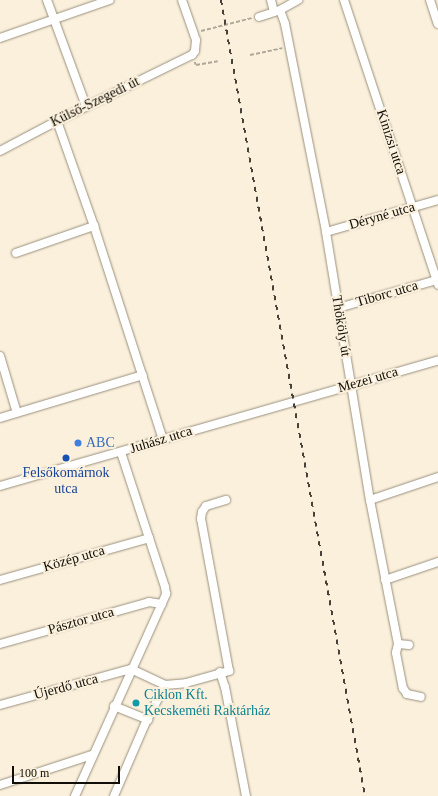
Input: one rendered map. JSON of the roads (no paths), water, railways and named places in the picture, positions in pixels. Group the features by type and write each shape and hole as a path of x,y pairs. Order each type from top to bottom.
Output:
{"street":[{"path":"47,0 86,106"},
{"path":"0,38 54,18 110,0"},
{"name":"Külső-Szegedi út","path":"0,151 86,106 192,55 197,45 195,35 182,0"},
{"name":"Thököly út","path":"271,0 277,11 290,47 326,232 370,500 398,644 396,653 403,688 407,694 421,697"},
{"path":"259,17 277,11 298,0"},
{"name":"Kinizsi utca","path":"344,0 437,282"},
{"path":"430,0 438,24"},
{"path":"57,121 94,226 164,439"},
{"name":"Déryné utca","path":"326,232 438,200"},
{"path":"16,253 94,226"},
{"name":"Tiborc utca","path":"338,308 437,282"},
{"path":"0,356 17,413"},
{"name":"Mezei utca","path":"299,401 438,360"},
{"path":"0,418 143,375"},
{"name":"Juhász utca","path":"0,486 299,401"},
{"path":"75,796 114,706 166,594 121,452"},
{"path":"370,500 438,477"},
{"path":"131,669 165,685 186,683 229,670 201,519 202,512 206,506 226,500"},
{"name":"Közép utca","path":"0,580 149,538"},
{"path":"385,580 438,562"},
{"name":"Pásztor utca","path":"0,644 149,602 162,604"},
{"path":"398,644 409,645"},
{"name":"Újerdő utca","path":"0,705 131,669"},
{"path":"220,672 225,687 246,796"},
{"path":"114,796 165,685"},
{"path":"114,706 148,720"},
{"path":"0,785 92,755"}],"railway":[{"path":"221,0 365,796"}],"place":[{"name":"ABC","path":"78,443"},
{"name":"Felsőkomárnok utca","path":"66,458"},
{"name":"Ciklon Kft. Kecskeméti Raktárház","path":"136,703"}]}
